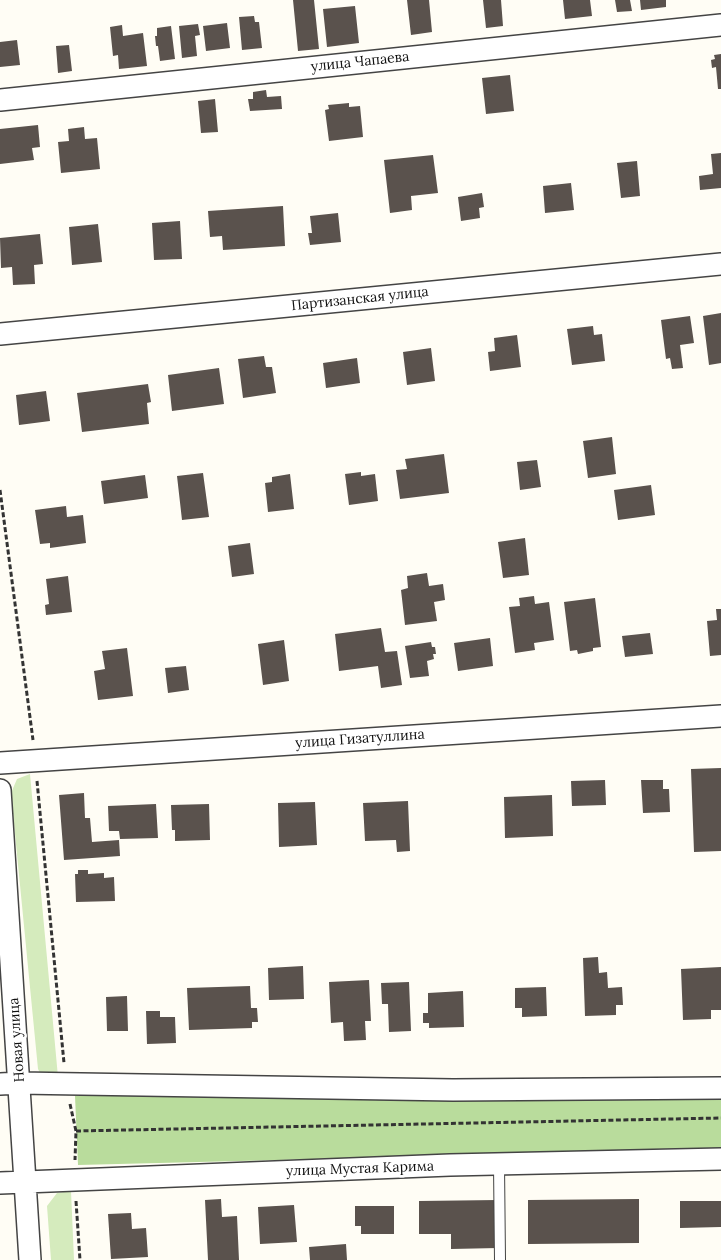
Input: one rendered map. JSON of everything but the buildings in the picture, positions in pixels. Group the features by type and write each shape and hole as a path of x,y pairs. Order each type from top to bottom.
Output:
{"street":[{"name":"улица Чапаева","path":"0,100 721,25"},
{"name":"Партизанская улица","path":"0,334 721,264"},
{"name":"улица Гизатуллина","path":"0,763 721,716"},
{"name":"Новая улица","path":"0,790 10,1084 26,1182 30,1260"},
{"path":"10,1084 453,1090 721,1088"},
{"name":"улица Мустая Карима","path":"0,1183 499,1164 721,1159"}],"lane":[{"path":"499,1164 500,1260"}],"path":[{"path":"0,490 36,760 66,1084 76,1131 75,1180 80,1260"},
{"path":"76,1131 721,1118"}],"green space":[{"path":"30,774 58,1077 42,1077 38,1069 11,793 17,779"},
{"path":"721,1091 721,1149 78,1165 75,1096"},
{"path":"71,1191 74,1260 51,1260 47,1206 57,1193"}]}
